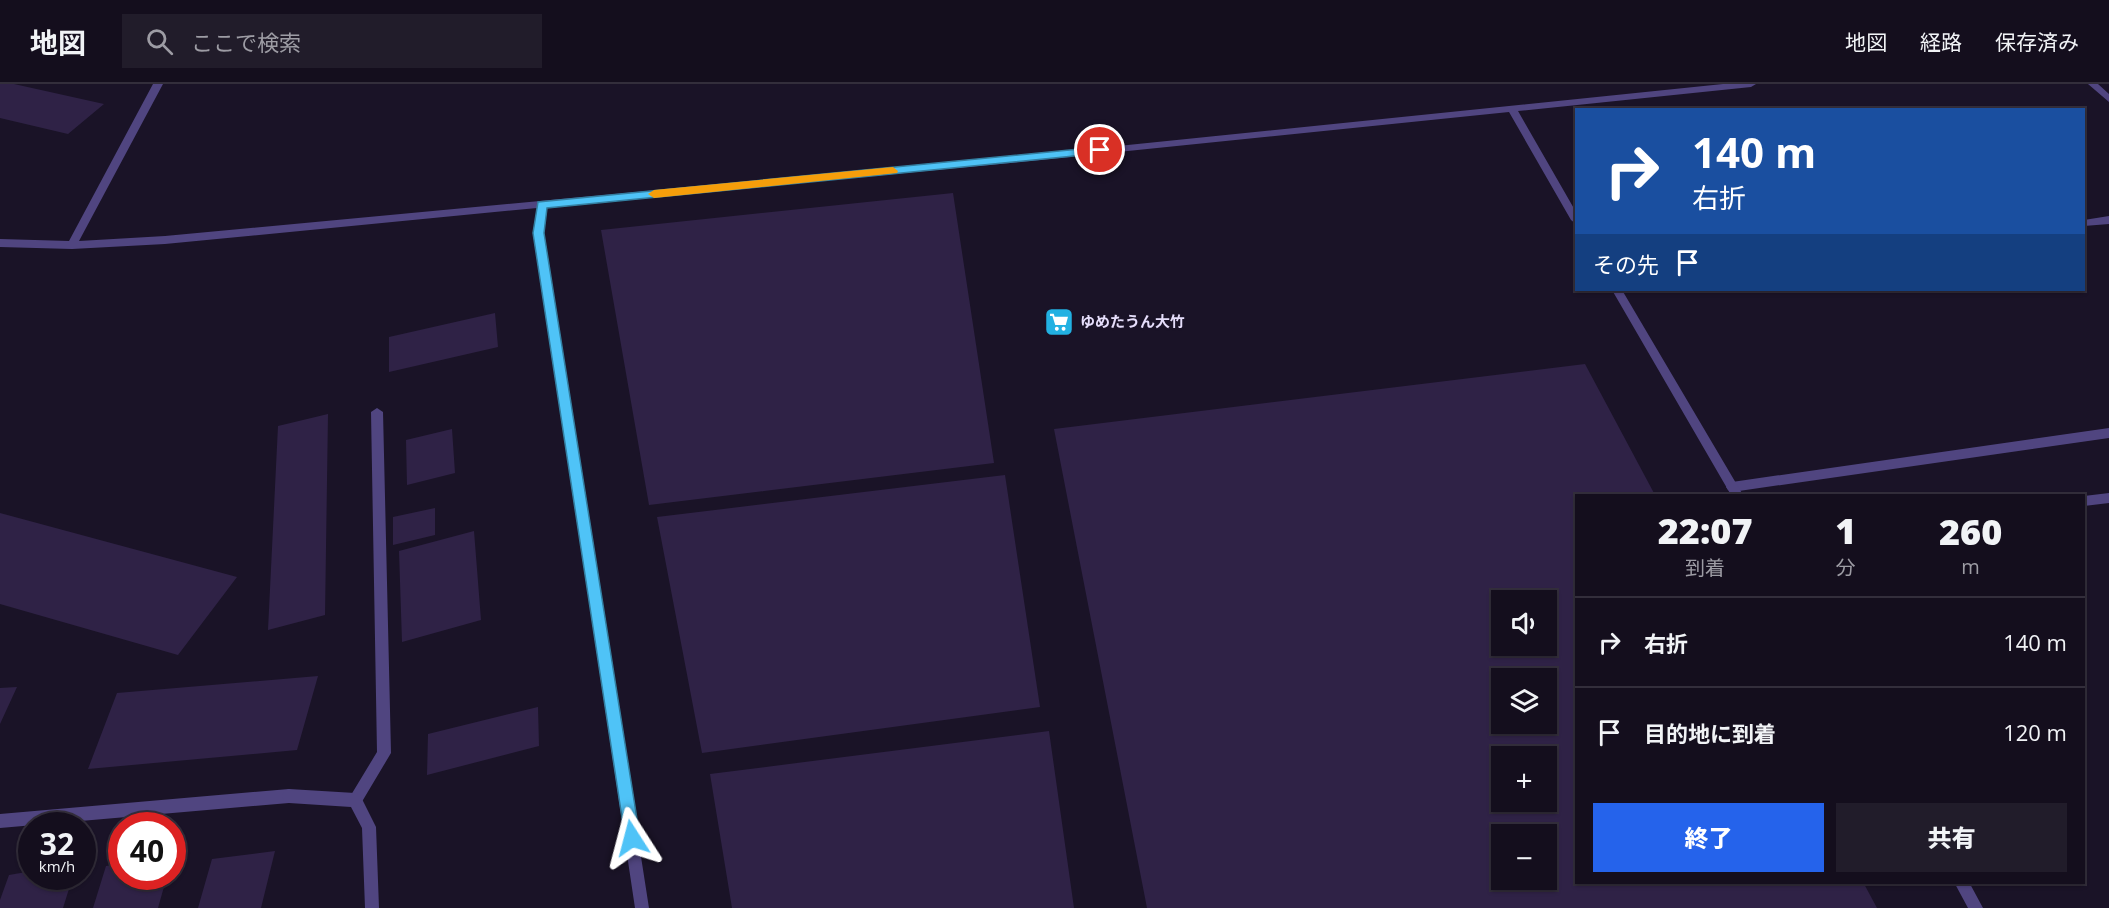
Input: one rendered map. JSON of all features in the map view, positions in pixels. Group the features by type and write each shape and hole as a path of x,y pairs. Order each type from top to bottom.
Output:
{"street":[{"path":"72,245 158,84"},
{"path":"0,243 72,245 165,240 542,205 1751,84"},
{"path":"2093,84 2109,99"},
{"path":"1512,108 1575,218"},
{"path":"542,205 539,233 642,908"},
{"path":"2085,223 2109,220"},
{"path":"1618,291 1734,491 2109,434"},
{"path":"355,801 384,753 376,412"},
{"path":"2085,501 2109,498"},
{"path":"0,820 289,796 355,801"},
{"path":"355,801 369,827 372,908"},
{"path":"1962,884 1976,908"}],"building":[{"path":"0,84 14,84 104,104 68,134 0,118"},
{"path":"953,193 994,463 649,505 601,230"},
{"path":"495,313 498,347 389,372 389,337"},
{"path":"1585,364 1654,494 1575,494 1575,884 1864,884 1877,908 1147,908 1054,429"},
{"path":"328,414 325,615 268,630 278,426"},
{"path":"452,429 455,473 407,485 406,440"},
{"path":"1005,475 1040,707 702,753 657,517"},
{"path":"435,508 435,535 393,545 393,517"},
{"path":"0,513 237,577 178,655 0,604"},
{"path":"474,531 481,620 402,642 399,551"},
{"path":"318,676 297,750 88,769 117,693"},
{"path":"17,687 0,724 0,688"},
{"path":"538,707 539,746 427,775 428,734"},
{"path":"1049,731 1074,908 732,908 710,774"},
{"path":"275,851 261,908 198,908 212,859"},
{"path":"106,866 108,866 108,890 163,890 158,908 93,908"},
{"path":"18,873 18,890 69,890 63,908 0,908 0,900 9,875"}],"slow traffic":[{"path":"654,194 893,171"}],"place":[{"name":"ゆめたうん大竹","path":"1059,322"}],"route":[{"path":"632,838 539,233 542,205 1100,150"}]}
